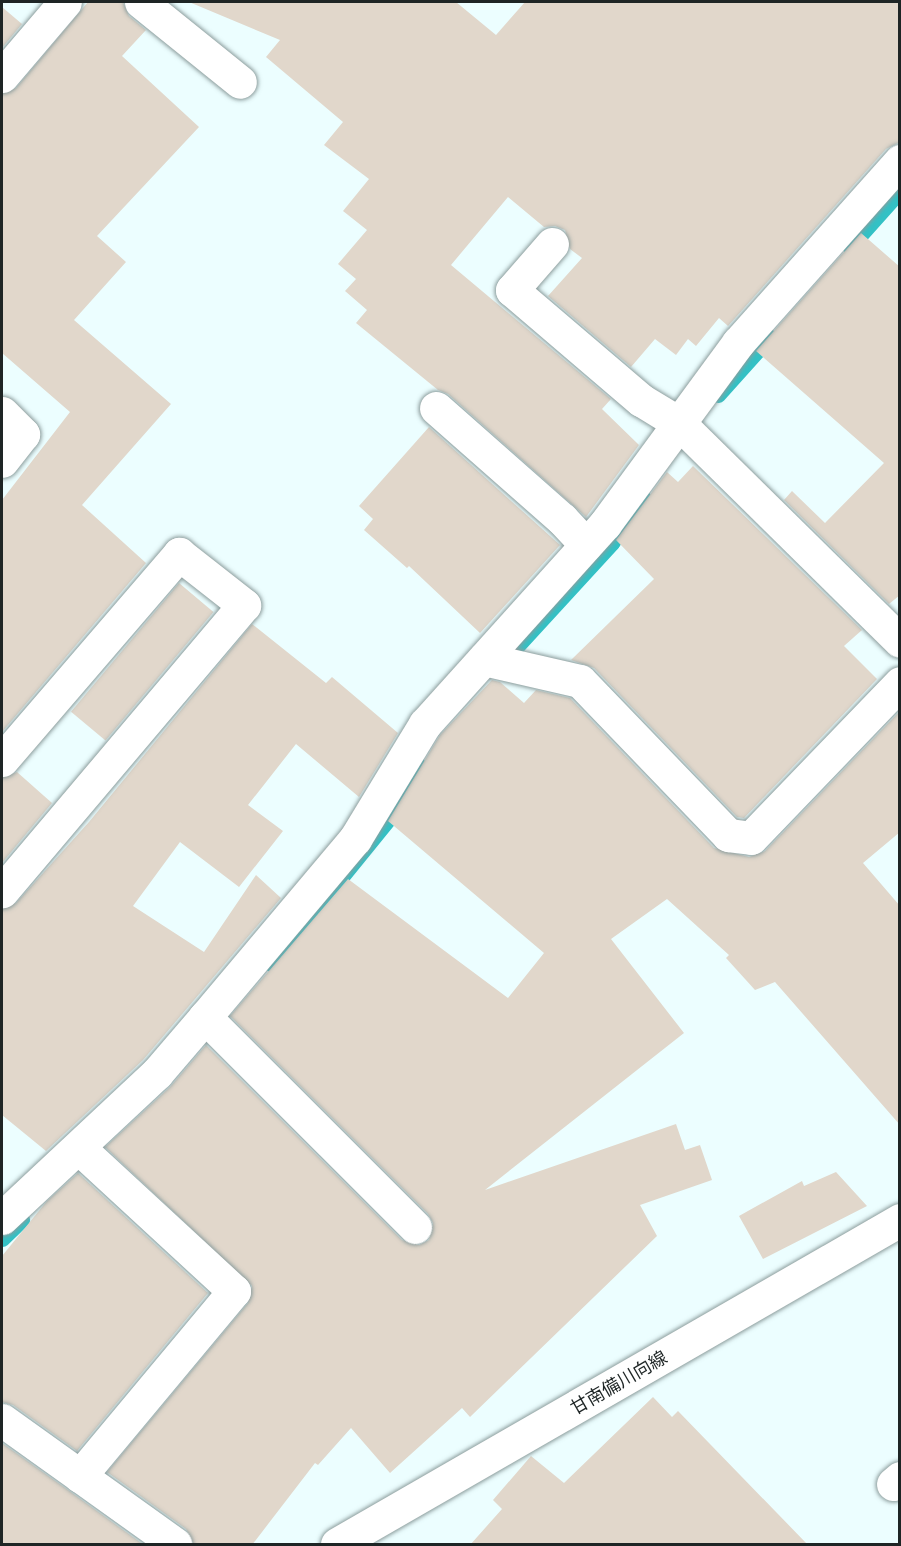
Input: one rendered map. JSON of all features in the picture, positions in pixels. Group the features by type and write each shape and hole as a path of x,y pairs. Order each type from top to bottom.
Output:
{"street":[{"path":"2,76 65,2"},
{"path":"141,2 240,82"},
{"path":"2,1218 157,1073 205,1017 355,839 425,724 586,545 738,343 900,161"},
{"path":"552,244 512,290 641,400 679,423 900,641"},
{"path":"436,408 562,519 586,545"},
{"path":"2,413 23,434 2,460"},
{"path":"2,760 179,554 244,605 2,891"},
{"path":"484,658 580,681 728,835 751,838 900,683"},
{"path":"205,1017 415,1227"},
{"path":"79,1148 234,1291 80,1476"},
{"name":"甘南備川向線","path":"337,1545 900,1220"},
{"path":"2,1420 175,1545"}],"building":[{"path":"88,2 123,2 129,16 146,30 122,56 199,127 97,236 126,262 74,320 171,404 82,505 146,563 2,732 2,500 70,412 2,353 2,94 16,88"},
{"path":"189,2 456,2 496,35 525,2 900,2 900,142 886,149 728,326 719,318 696,346 688,339 676,355 655,339 631,367 548,296 582,258 570,249 565,230 555,226 544,227 508,197 451,265 611,399 602,409 639,445 586,517 448,394 438,390 356,323 367,310 345,291 356,279 338,264 367,230 343,211 369,179 324,145 343,122 266,57 280,40"},
{"path":"2,7 22,24 2,48"},
{"path":"861,233 900,267 900,595 889,604 784,500 792,491 825,523 884,463 756,351"},
{"path":"429,427 560,545 480,633 409,566 407,568 364,530 373,519 359,506"},
{"path":"693,466 862,630 844,646 877,679 744,818 737,817 594,668 571,660 654,579 616,540 667,472 678,482"},
{"path":"179,583 213,612 105,741 71,712"},
{"path":"252,624 326,683 332,677 398,733 359,797 296,744 248,805 283,831 239,887 180,842 133,906 204,952 256,875 281,898 143,1060 46,1151 2,1115 2,909 16,903 89,822"},
{"path":"492,680 500,682 524,703 536,690 570,698 714,848 749,857 765,851 900,711 900,832 863,863 900,906 900,1125 775,982 755,990 726,958 729,955 667,899 611,939 684,1033 485,1190 676,1124 685,1150 700,1145 712,1180 640,1205 657,1236 470,1417 462,1408 390,1473 351,1428 318,1465 315,1463 252,1545 194,1545 186,1529 107,1472 248,1303 252,1286 105,1147 170,1087 206,1045 402,1240 419,1245 429,1240 433,1223 428,1214 230,1016 348,879 508,998 544,953 388,821 440,735"},
{"path":"17,772 52,803 2,863 2,778"},
{"path":"836,1172 867,1206 763,1259 739,1216 802,1181 804,1186"},
{"path":"78,1173 208,1293 77,1451 13,1405 2,1402 2,1256 47,1201"},
{"path":"653,1397 672,1417 678,1411 808,1545 470,1545 502,1509 493,1500 531,1456 564,1483"},
{"path":"2,1443 68,1490 144,1545 2,1545"}],"waterway":[{"path":"850,247 900,191"},
{"path":"718,395 770,337"},
{"path":"502,663 612,543 644,498"},
{"path":"271,964 392,815 418,764"},
{"path":"2,1239 22,1220"}]}
